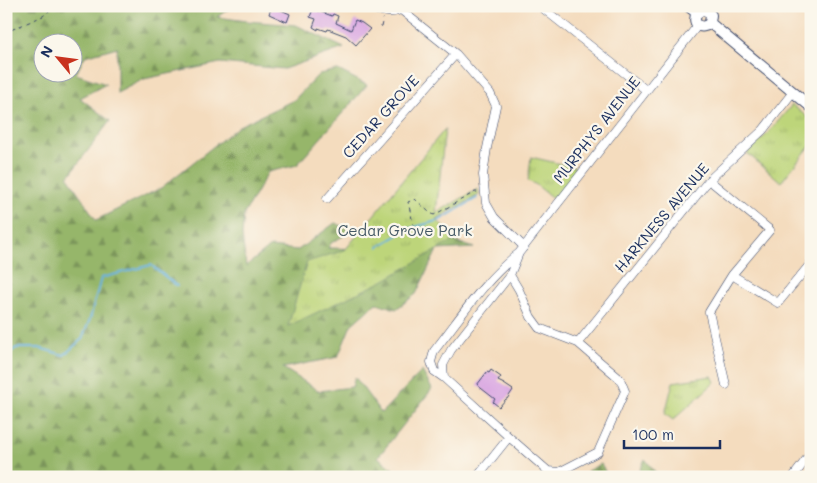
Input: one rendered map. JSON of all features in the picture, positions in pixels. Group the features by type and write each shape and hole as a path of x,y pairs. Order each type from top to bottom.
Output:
{"main road":[{"path":"688,6 697,13"},
{"path":"702,10 710,13 710,23 703,27 698,25 695,20 697,13 702,10"},
{"path":"710,23 811,107"}],"street":[{"path":"365,6 385,13 403,8 456,54 490,93 496,106 483,176 486,203 494,217 521,250"},
{"path":"540,6 646,90"},
{"name":"MURPHYS AVENUE","path":"444,378 434,371 430,362 434,351 486,284 521,250 698,25"},
{"name":"CEDAR GROVE","path":"327,199 456,54"},
{"name":"HARKNESS AVENUE","path":"578,343 708,180 763,130 793,92"},
{"path":"708,180 770,230 732,275 709,312 726,385"},
{"name":"MURPHYS AVENUE","path":"444,378 443,365 451,350 510,275 521,250"},
{"path":"732,275 778,303 811,263"},
{"path":"444,378 548,471 559,472 598,452 625,391 620,379 578,343 539,328 531,317 510,275"},
{"path":"477,477 509,437"},
{"path":"793,477 811,453"}],"path":[{"path":"6,35 43,16 54,6"},
{"path":"381,27 385,13"},
{"path":"414,227 408,202 415,199 434,216 475,192 485,193"}],"green space":[{"path":"6,6 233,6 217,17 296,25 344,48 284,69 220,63 144,79 117,93 117,47 85,56 82,62 82,32 32,32 32,82 82,82 82,76 106,84 80,98 110,121 68,177 96,220 161,188 239,126 294,100 319,74 338,70 367,85 297,165 268,172 244,214 242,235 246,266 270,247 298,250 335,223 352,231 331,243 328,248 365,249 426,231 474,248 437,250 416,294 396,309 376,303 351,325 338,357 283,368 319,391 352,387 355,377 381,413 422,371 432,389 378,457 403,477 6,477"},
{"path":"792,105 811,120 811,145 781,182 747,153 768,133"},
{"name":"Cedar Grove Park","path":"445,129 436,213 478,189 479,195 436,219 456,239 381,282 288,326 307,262 345,250"},
{"path":"531,157 578,168 555,200 535,184 528,181"},
{"path":"712,376 715,382 673,420 665,414 673,382"},
{"path":"645,459 659,477 637,477"},
{"path":"601,464 608,477 591,477 587,471"}],"building":[{"path":"272,6 290,14 287,22 269,14"},
{"path":"313,9 332,16 333,14 338,16 336,23 351,30 355,20 370,29 356,45 346,36 328,29 327,31 318,28 318,30 313,27 316,19 310,17"},
{"path":"491,370 501,377 498,381 513,390 499,407 493,402 495,399 477,385 487,372 489,373"}],"waterway":[{"path":"378,247 408,229 440,220 477,198"},
{"path":"6,356 16,348 39,348 64,355 82,339 90,319 101,278 151,265 177,286"}]}
